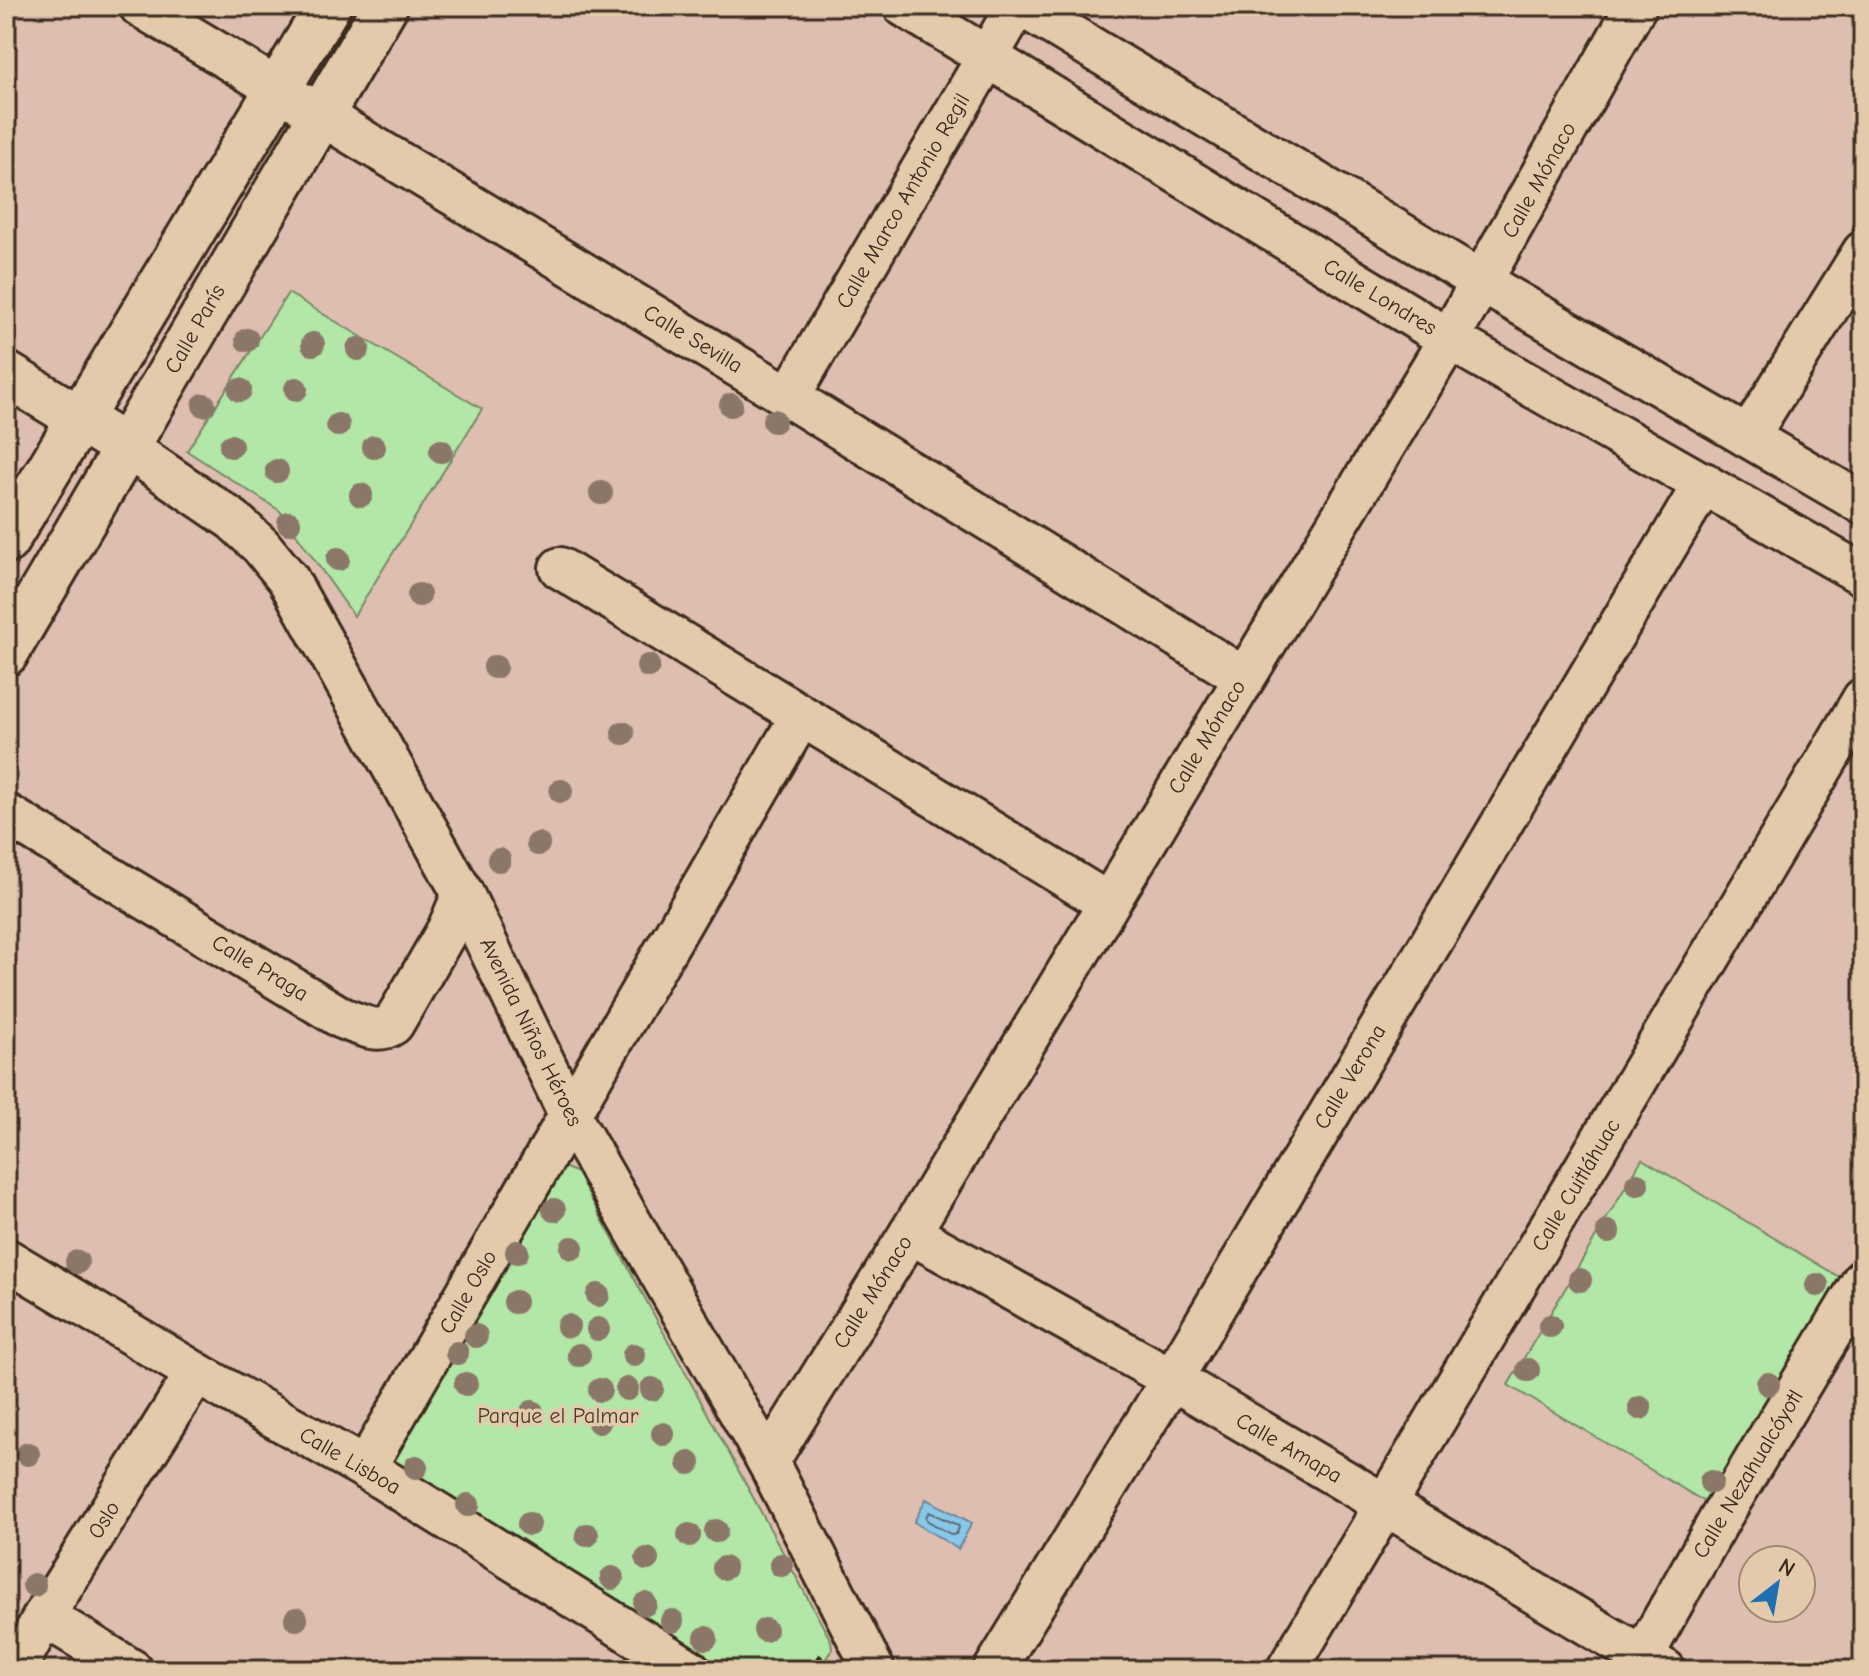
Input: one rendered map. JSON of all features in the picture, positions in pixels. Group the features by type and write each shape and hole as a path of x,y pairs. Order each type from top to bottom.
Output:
{"main road":[{"path":"6,541 328,6"},
{"name":"Calle París","path":"6,653 385,6"},
{"path":"6,374 126,447"}],"street":[{"name":"Calle Sevilla","path":"140,6 789,397 1243,677"},
{"name":"Calle Londres","path":"904,6 1449,339 1863,575"},
{"name":"Calle Marco Antonio Regil","path":"789,397 1019,6"},
{"path":"1019,6 1482,282 1863,504"},
{"name":"Calle Mónaco","path":"768,1462 910,1233 1449,339 1636,6"},
{"path":"1748,437 1863,252"},
{"name":"Avenida Niños Héroes","path":"126,447 233,520 261,546 288,579 463,894 570,1116 768,1462 857,1660"},
{"name":"Calle Verona","path":"994,1670 1172,1379 1704,483"},
{"path":"560,568 1108,903"},
{"name":"Calle Cuitláhuac","path":"1287,1670 1863,699"},
{"name":"Calle Oslo","path":"365,1468 801,716"},
{"name":"Calle Praga","path":"6,814 342,1018 377,1029 386,1029 393,1024 448,929 463,894"},
{"name":"Calle Amapa","path":"910,1233 1172,1379 1648,1666"},
{"name":"Calle Lisboa","path":"6,1259 196,1373 701,1662"},
{"name":"Calle Nezahualcóyotl","path":"1648,1666 1721,1517 1863,1280"},
{"name":"Oslo","path":"15,1670 44,1616 196,1373"},
{"path":"44,1616 132,1670"}],"path":[{"path":"701,1662 740,1670"}],"green space":[{"path":"288,293 482,409 354,616 280,511 187,451"},
{"path":"1642,1159 1851,1284 1717,1509 1508,1385"},
{"name":"Parque el Palmar","path":"560,1165 577,1173 831,1641 832,1649 819,1670 721,1670 387,1471 548,1168"}],"water":[{"path":"926,1499 972,1523 958,1549 914,1522"}]}
